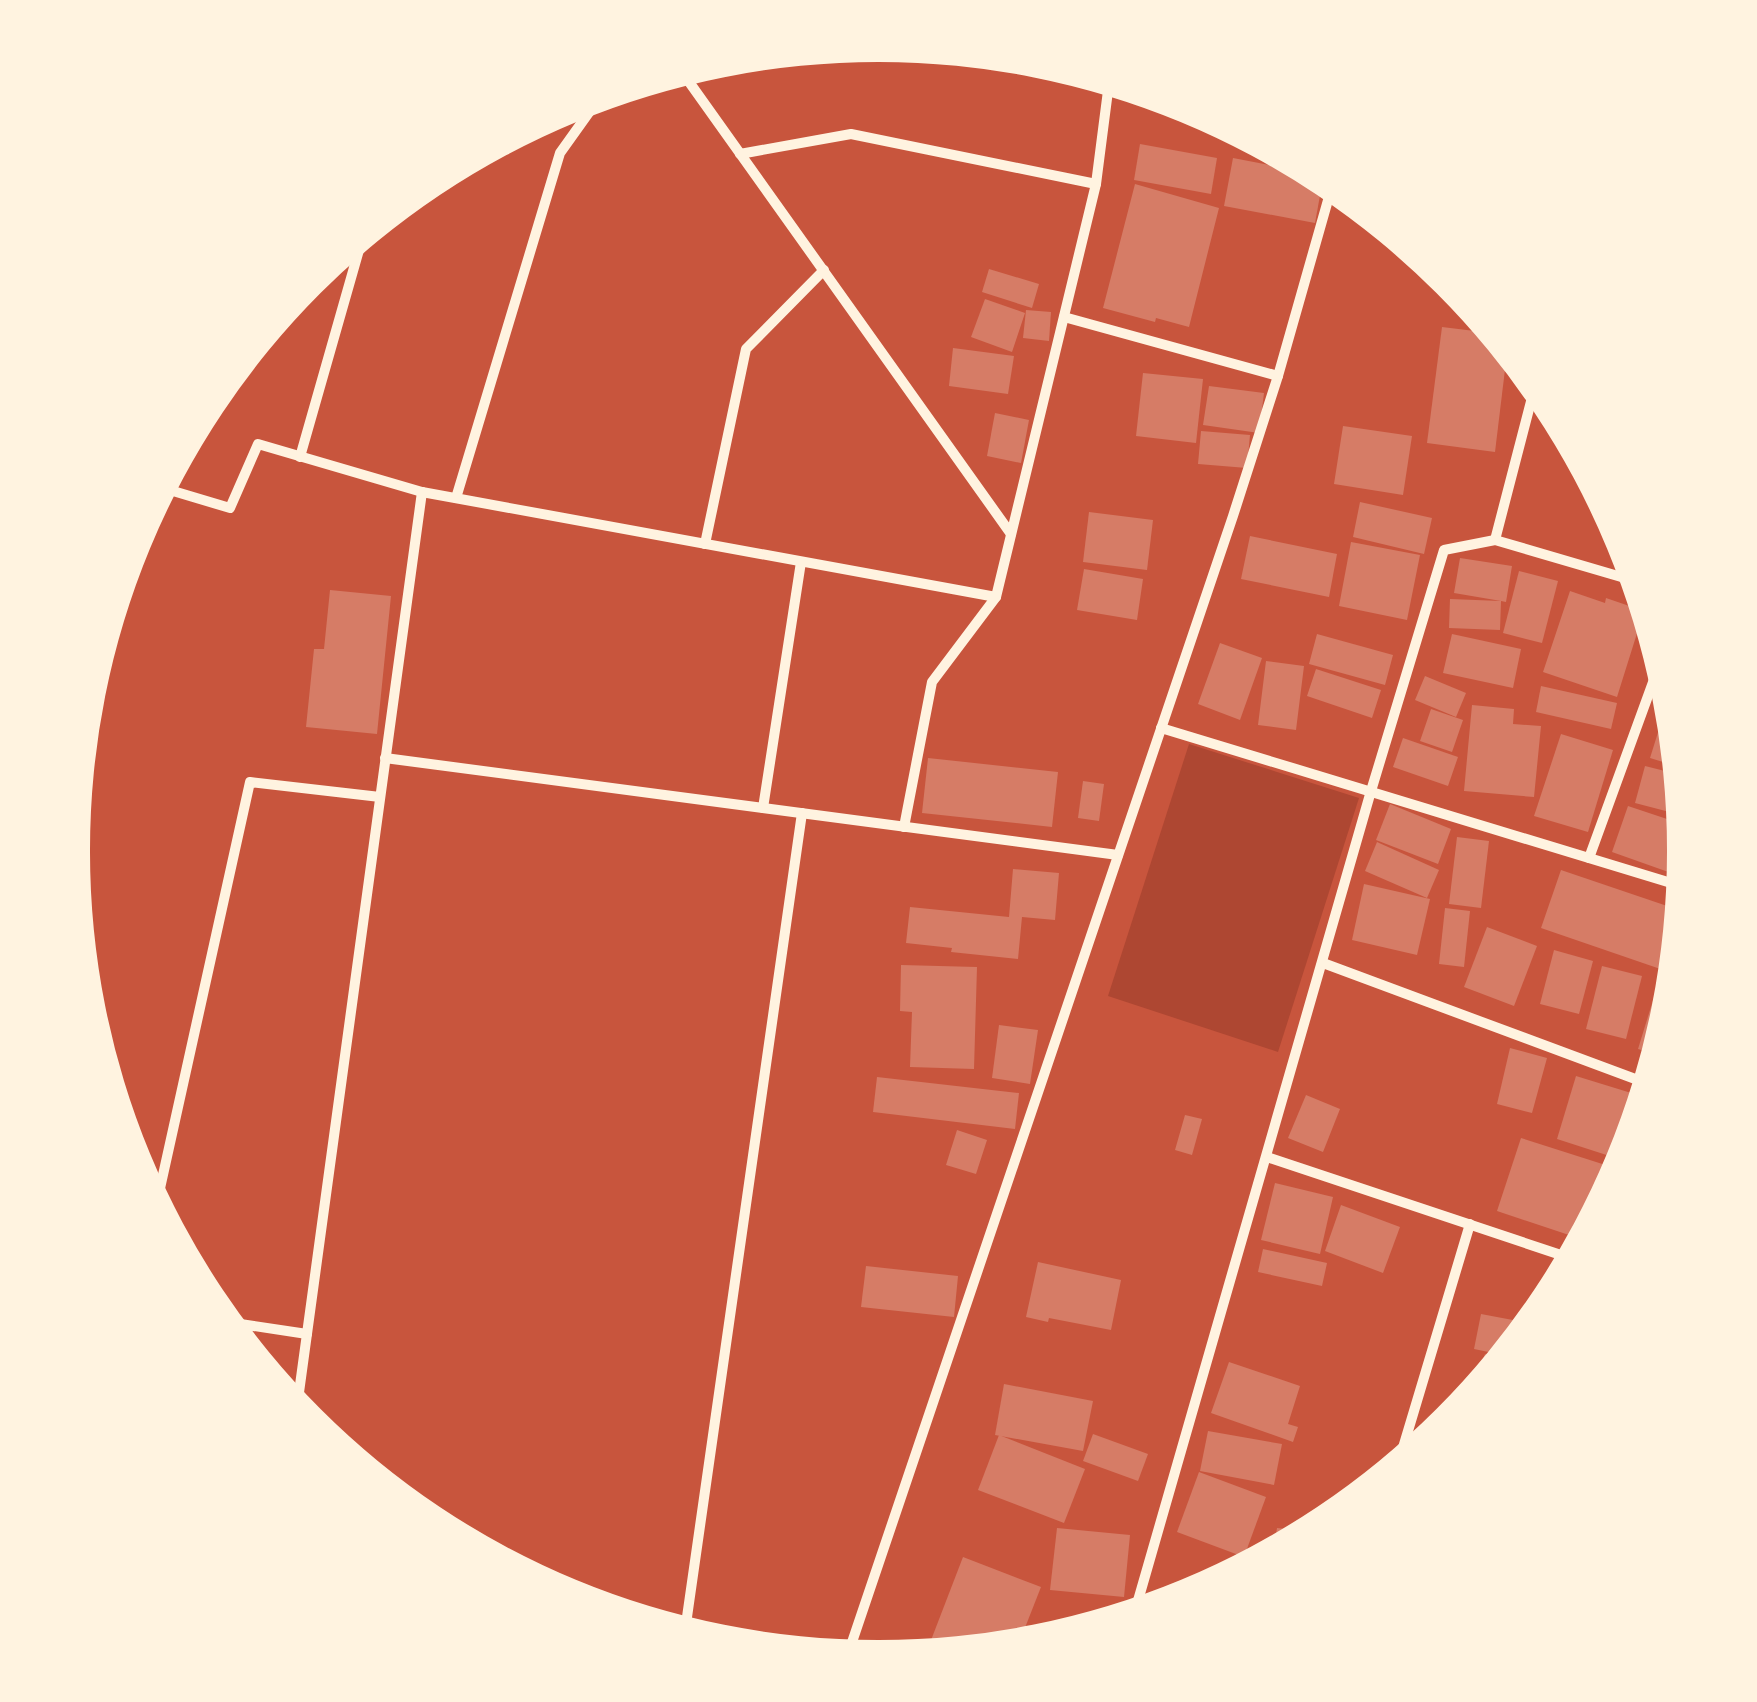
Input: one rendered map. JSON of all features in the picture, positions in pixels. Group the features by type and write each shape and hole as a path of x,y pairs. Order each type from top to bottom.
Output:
{"street":[{"path":"691,85 1012,534"},
{"path":"904,826 932,682 996,598 1096,184 1106,96"},
{"path":"456,498 560,153 583,121"},
{"path":"740,154 850,134 1096,184"},
{"path":"853,1639 1278,376 1327,202"},
{"path":"300,456 356,261"},
{"path":"705,544 746,349 824,270"},
{"path":"1064,317 1278,376"},
{"path":"1494,540 1529,407"},
{"path":"177,492 230,508 258,444 422,492 996,598"},
{"path":"300,1386 422,492"},
{"path":"1141,1595 1444,550 1494,540 1616,575"},
{"path":"763,808 801,562"},
{"path":"1589,858 1650,690"},
{"path":"1161,728 1666,881"},
{"path":"385,758 1118,856"},
{"path":"162,1180 250,782 380,797"},
{"path":"687,1616 802,814"},
{"path":"1322,962 1633,1077"},
{"path":"1266,1157 1556,1253"},
{"path":"1407,1436 1470,1224"},
{"path":"249,1325 307,1334"}],"shaded area":[{"path":"1189,744 1359,798 1278,1052 1108,996"}],"building":[{"path":"1140,144 1217,158 1211,194 1134,180"},
{"path":"1233,158 1266,164 1320,197 1315,223 1224,206"},
{"path":"1135,184 1219,208 1189,327 1103,308"},
{"path":"989,269 1039,284 1032,308 982,292"},
{"path":"985,299 1025,313 1012,352 971,337"},
{"path":"1026,310 1051,312 1049,341 1023,338"},
{"path":"1442,327 1471,330 1505,372 1495,452 1427,443"},
{"path":"953,348 1014,356 1008,394 949,386"},
{"path":"1143,373 1203,379 1196,443 1136,436"},
{"path":"1209,386 1264,393 1259,433 1203,425"},
{"path":"995,413 1029,420 1021,463 987,456"},
{"path":"1343,426 1412,436 1403,495 1334,484"},
{"path":"1201,431 1250,435 1247,468 1198,464"},
{"path":"1360,502 1432,518 1424,554 1353,537"},
{"path":"1089,512 1153,520 1147,570 1083,562"},
{"path":"1250,536 1337,554 1329,597 1241,579"},
{"path":"1351,542 1420,555 1407,620 1339,606"},
{"path":"1460,558 1512,566 1506,602 1454,593"},
{"path":"1084,569 1143,579 1137,620 1077,610"},
{"path":"1519,571 1558,581 1542,643 1503,633"},
{"path":"330,590 391,596 377,734 306,727 314,649 324,649"},
{"path":"1570,591 1605,603 1606,598 1627,605 1636,635 1617,697 1543,672"},
{"path":"1450,599 1501,601 1500,630 1449,628"},
{"path":"1317,634 1393,655 1385,685 1309,664"},
{"path":"1452,634 1521,649 1513,688 1443,673"},
{"path":"1220,643 1262,658 1240,720 1198,704"},
{"path":"1266,661 1304,666 1296,730 1258,725"},
{"path":"1316,669 1381,690 1372,718 1307,696"},
{"path":"1425,676 1466,693 1456,717 1415,700"},
{"path":"1541,686 1617,703 1611,729 1536,712"},
{"path":"1472,705 1514,709 1513,724 1541,726 1534,797 1464,791"},
{"path":"1431,709 1463,720 1452,752 1420,741"},
{"path":"1658,733 1661,761 1650,758"},
{"path":"1561,734 1613,750 1588,832 1534,816"},
{"path":"1403,738 1458,757 1448,786 1393,767"},
{"path":"928,758 1058,772 1052,827 922,813"},
{"path":"1645,766 1662,770 1665,811 1635,803"},
{"path":"1083,781 1104,784 1099,821 1078,818"},
{"path":"1390,804 1451,829 1438,864 1376,840"},
{"path":"1628,806 1666,819 1666,871 1612,852"},
{"path":"1457,837 1489,841 1481,908 1449,904"},
{"path":"1377,842 1439,870 1427,898 1365,871"},
{"path":"1013,869 1059,873 1055,920 1022,917 1018,959 906,943 910,907 1009,917"},
{"path":"1561,870 1665,905 1658,968 1541,928"},
{"path":"1364,884 1430,899 1417,955 1352,940"},
{"path":"1445,908 1470,911 1464,967 1439,964"},
{"path":"1487,927 1537,946 1514,1006 1464,987"},
{"path":"1554,950 1593,961 1579,1014 1540,1004"},
{"path":"901,965 977,967 974,1069 910,1067 912,1012 900,1011"},
{"path":"1602,966 1642,976 1626,1039 1586,1029"},
{"path":"1652,1002 1641,1050 1638,1049"},
{"path":"999,1025 1038,1030 1030,1084 992,1078"},
{"path":"1510,1048 1547,1058 1532,1113 1497,1104"},
{"path":"1576,1076 1629,1092 1606,1155 1557,1139"},
{"path":"877,1077 1019,1093 1015,1129 873,1112"},
{"path":"1306,1095 1340,1109 1323,1152 1288,1138"},
{"path":"1185,1115 1202,1119 1192,1155 1175,1150"},
{"path":"957,1130 987,1140 976,1174 946,1165"},
{"path":"1521,1138 1602,1164 1567,1234 1497,1211"},
{"path":"1275,1183 1333,1197 1320,1254 1261,1240"},
{"path":"1341,1205 1400,1227 1383,1273 1325,1251"},
{"path":"1263,1249 1327,1263 1322,1286 1258,1272"},
{"path":"1038,1262 1121,1280 1111,1330 1026,1317"},
{"path":"866,1266 958,1276 954,1317 861,1307"},
{"path":"1481,1314 1512,1320 1487,1352 1474,1349"},
{"path":"1229,1362 1300,1386 1288,1424 1298,1427 1293,1442 1211,1413"},
{"path":"1004,1384 1093,1401 1083,1451 995,1435"},
{"path":"1208,1431 1282,1444 1274,1485 1200,1471"},
{"path":"1093,1434 1148,1454 1138,1481 1083,1461"},
{"path":"999,1435 1085,1469 1064,1523 978,1490"},
{"path":"1199,1472 1266,1497 1248,1547 1235,1554 1177,1532"},
{"path":"1057,1528 1130,1535 1124,1597 1050,1590"},
{"path":"963,1557 1041,1587 1026,1625 932,1638"}]}
